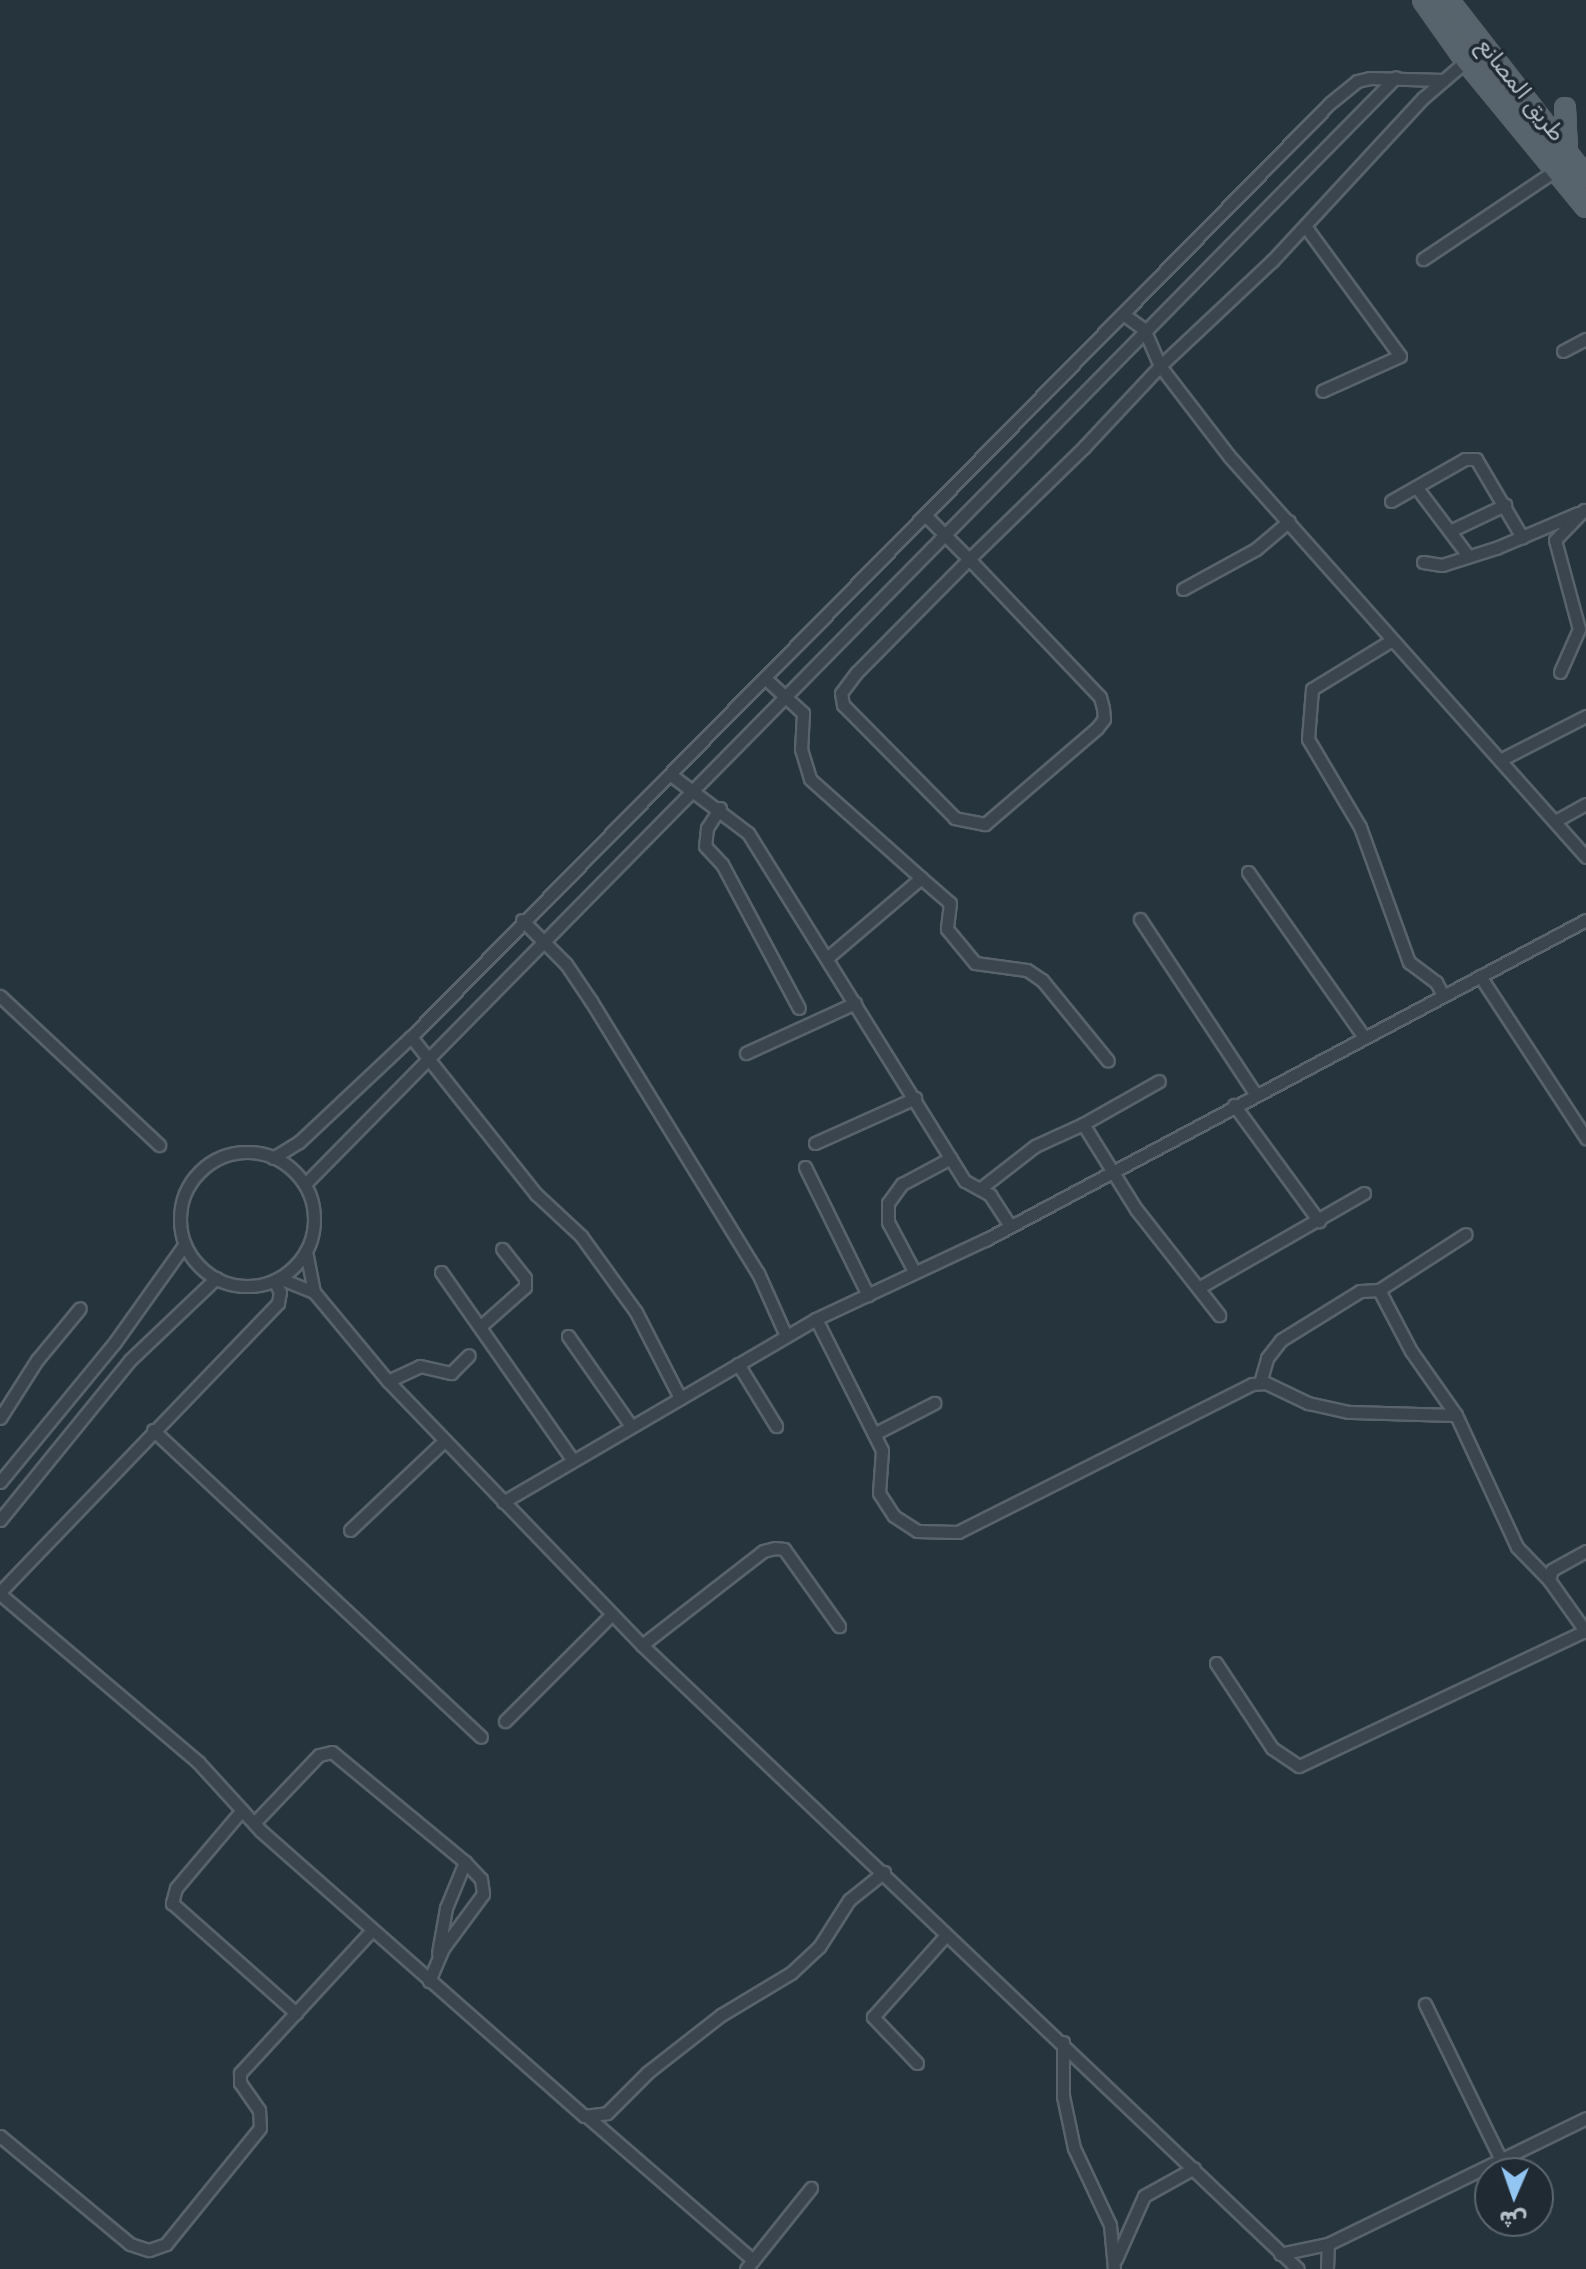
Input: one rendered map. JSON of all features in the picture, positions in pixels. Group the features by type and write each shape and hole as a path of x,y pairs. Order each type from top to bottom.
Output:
{"main road":[{"name":"طريق المصانع","path":"1423,0 1466,61 1586,207"},
{"name":"طريق المصانع","path":"1448,0 1586,177"},
{"path":"1565,108 1568,154"}],"street":[{"path":"926,516 969,559 1100,697 1104,719 1007,810 974,825 955,818 841,700 856,673 969,559 1160,366 1305,226 1443,80 1466,61"},
{"path":"273,1158 299,1142 411,1037 522,920 767,680 1330,103 1357,81 1396,77 1443,80"},
{"path":"305,1184 546,945 691,791 1396,77"},
{"path":"1423,259 1556,170"},
{"path":"1305,226 1400,356 1322,391"},
{"path":"1123,314 1144,329 1160,366 1229,456 1557,820 1586,857"},
{"path":"1563,351 1586,339"},
{"path":"1391,501 1465,459 1476,459 1522,537"},
{"path":"1417,488 1452,530 1466,553"},
{"path":"1452,530 1505,505"},
{"path":"1423,562 1442,565 1466,553 1522,537 1585,510"},
{"path":"1560,672 1579,629 1555,540 1585,510"},
{"path":"1183,589 1256,549 1289,521"},
{"path":"1392,640 1312,689 1308,739 1360,827 1409,962 1436,982 1443,995"},
{"path":"767,680 806,720 801,749 810,779 950,903 947,929 975,963 1027,970 1042,980 1108,1061"},
{"path":"1500,760 1586,716"},
{"path":"671,775 720,808 748,833 965,1181 981,1188 1010,1226"},
{"path":"1557,820 1586,804"},
{"path":"720,808 703,839 705,846 722,864 799,1008"},
{"path":"1248,872 1364,1037"},
{"path":"827,958 921,878"},
{"path":"1140,919 1256,1095"},
{"path":"522,920 566,964 591,1001 758,1273 786,1336"},
{"path":"503,1502 816,1319 1010,1226 1110,1170 1586,920"},
{"path":"1480,976 1586,1138"},
{"path":"0,996 159,1145"},
{"path":"746,1053 855,1003"},
{"path":"411,1037 536,1194 581,1236 616,1282 680,1398"},
{"path":"981,1188 1035,1146 1083,1124 1159,1081"},
{"path":"815,1143 915,1098"},
{"path":"1234,1105 1319,1221"},
{"path":"1083,1124 1110,1170 1219,1315"},
{"path":"306,1251 277,1279 245,1286 216,1278 185,1244 180,1216 195,1176 231,1154 273,1158 305,1184 314,1219 306,1251 314,1292 388,1381 642,1645 884,1872 946,1935 1063,2042 1298,2269"},
{"path":"914,1271 888,1222 888,1203 902,1184 951,1158"},
{"path":"805,1167 868,1295"},
{"path":"1200,1287 1364,1193"},
{"path":"816,1319 882,1450 879,1493 894,1516 917,1531 950,1535 1260,1383 1267,1358 1281,1340 1360,1291 1379,1290 1466,1234"},
{"path":"0,1482 115,1342 185,1244"},
{"path":"482,1325 525,1287 525,1278 502,1249"},
{"path":"441,1272 482,1325 572,1459"},
{"path":"0,1520 130,1360 216,1278"},
{"path":"277,1279 314,1292"},
{"path":"277,1279 280,1292 278,1303 0,1593 198,1762 254,1823 750,2264 811,2188"},
{"path":"1216,1663 1272,1748 1299,1766 1586,1632 1549,1580 1517,1547 1456,1415 1411,1351 1379,1290"},
{"path":"0,1418 37,1360 80,1308"},
{"path":"568,1336 631,1426"},
{"path":"388,1381 420,1366 451,1373 469,1355"},
{"path":"738,1364 776,1426"},
{"path":"1260,1383 1308,1403 1349,1412 1456,1415"},
{"path":"874,1434 934,1403"},
{"path":"153,1430 481,1737"},
{"path":"350,1530 444,1441"},
{"path":"642,1645 763,1551 775,1548 784,1549 839,1626"},
{"path":"1549,1580 1552,1570 1586,1551"},
{"path":"505,1721 612,1614"},
{"path":"254,1823 319,1755 332,1752 465,1862 481,1879 483,1894 438,1958"},
{"path":"242,1810 176,1888 172,1903 296,2013"},
{"path":"429,1981 438,1958 446,1908 465,1862"},
{"path":"589,2118 607,2113 648,2072 710,2024 791,1973 819,1947 849,1900 884,1872"},
{"path":"0,2136 130,2244 161,2247 257,2134 261,2116 239,2076 372,1930"},
{"path":"917,2063 873,2017 946,1935"},
{"path":"1425,2004 1500,2157"},
{"path":"1063,2042 1063,2096 1074,2148 1110,2225 1115,2265"},
{"path":"1507,2157 1586,2118"},
{"path":"1115,2265 1144,2196 1194,2168"},
{"path":"1280,2254 1328,2244 1474,2173"},
{"path":"1327,2269 1328,2244"}]}
